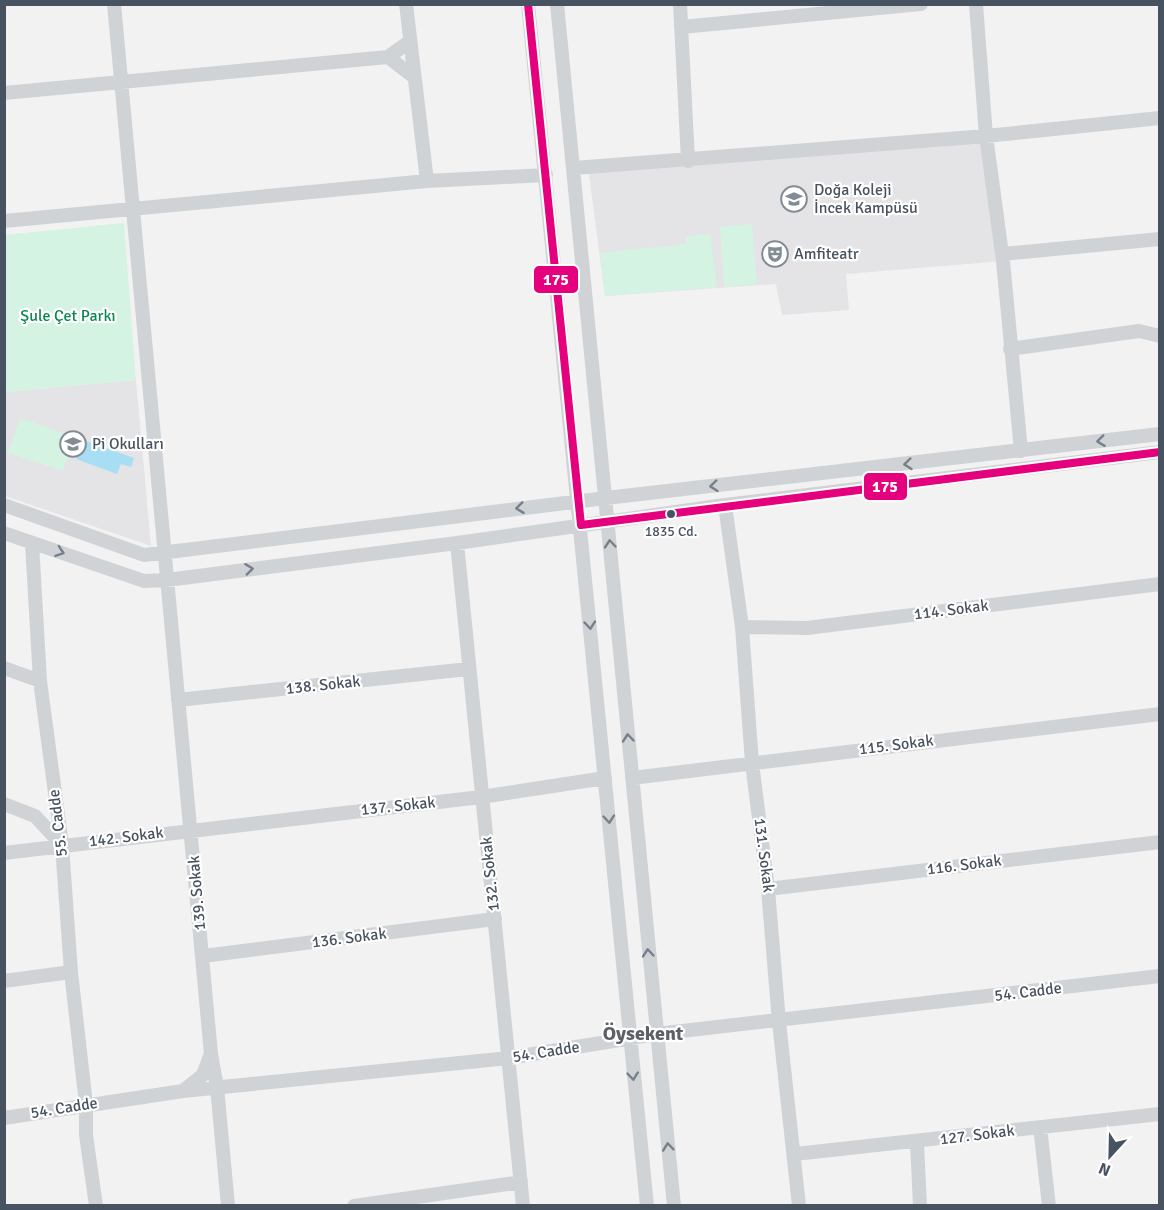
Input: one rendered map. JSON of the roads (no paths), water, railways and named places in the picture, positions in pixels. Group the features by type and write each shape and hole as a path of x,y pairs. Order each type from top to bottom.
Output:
{"street":[{"name":"139. Sokak","path":"114,4 211,1054 217,1087 228,1206"},
{"path":"406,4 427,181"},
{"path":"528,4 647,1206"},
{"path":"557,4 674,1206"},
{"path":"680,4 688,161"},
{"path":"682,27 921,4"},
{"path":"976,4 986,136 1002,254 1021,451"},
{"path":"4,93 388,57 409,42"},
{"path":"388,57 414,77"},
{"path":"574,168 688,161 986,136 1160,118"},
{"path":"4,221 427,181 546,175"},
{"path":"1002,254 1160,239"},
{"path":"1010,349 1139,331 1160,336"},
{"path":"4,505 144,555 579,501 1160,434"},
{"path":"4,532 144,581 167,580 457,543 725,505 1160,452"},
{"name":"131. Sokak","path":"725,505 742,627 752,763 768,889 779,1022 799,1206"},
{"name":"55. Cadde","path":"32,543 40,681 62,844 71,972 86,1104 86,1135 96,1206"},
{"name":"132. Sokak","path":"457,543 523,1206"},
{"name":"114. Sokak","path":"742,627 807,628 1160,584"},
{"path":"4,668 40,681"},
{"name":"138. Sokak","path":"178,700 468,669"},
{"name":"115. Sokak","path":"632,778 1160,714"},
{"name":"137. Sokak","path":"191,830 481,797 605,778"},
{"path":"4,804 35,816 62,844"},
{"name":"142. Sokak","path":"4,853 62,844 191,830"},
{"name":"116. Sokak","path":"768,889 1160,842"},
{"name":"136. Sokak","path":"203,956 495,919"},
{"path":"4,981 71,972"},
{"name":"54. Cadde","path":"4,1118 183,1091 509,1058 656,1034 779,1022 1160,976"},
{"path":"183,1091 203,1075 211,1054"},
{"name":"127. Sokak","path":"795,1155 1160,1114"},
{"path":"1040,1127 1049,1206"},
{"path":"917,1143 920,1206"},
{"path":"354,1206 521,1182"}],"water":[{"path":"83,440 134,458 131,467 121,464 117,474 76,459"}],"place":[{"name":"Doğa Koleji İncek Kampüsü","path":"794,199"},
{"name":"Amfiteatr","path":"775,254"},
{"name":"Pi Okulları","path":"73,444"},
{"name":"1835 Cd.","path":"671,514"}],"district":[{"name":"Öysekent","path":"643,1033"}],"park label":[{"name":"Şule Çet Parkı","path":"68,316"}]}
